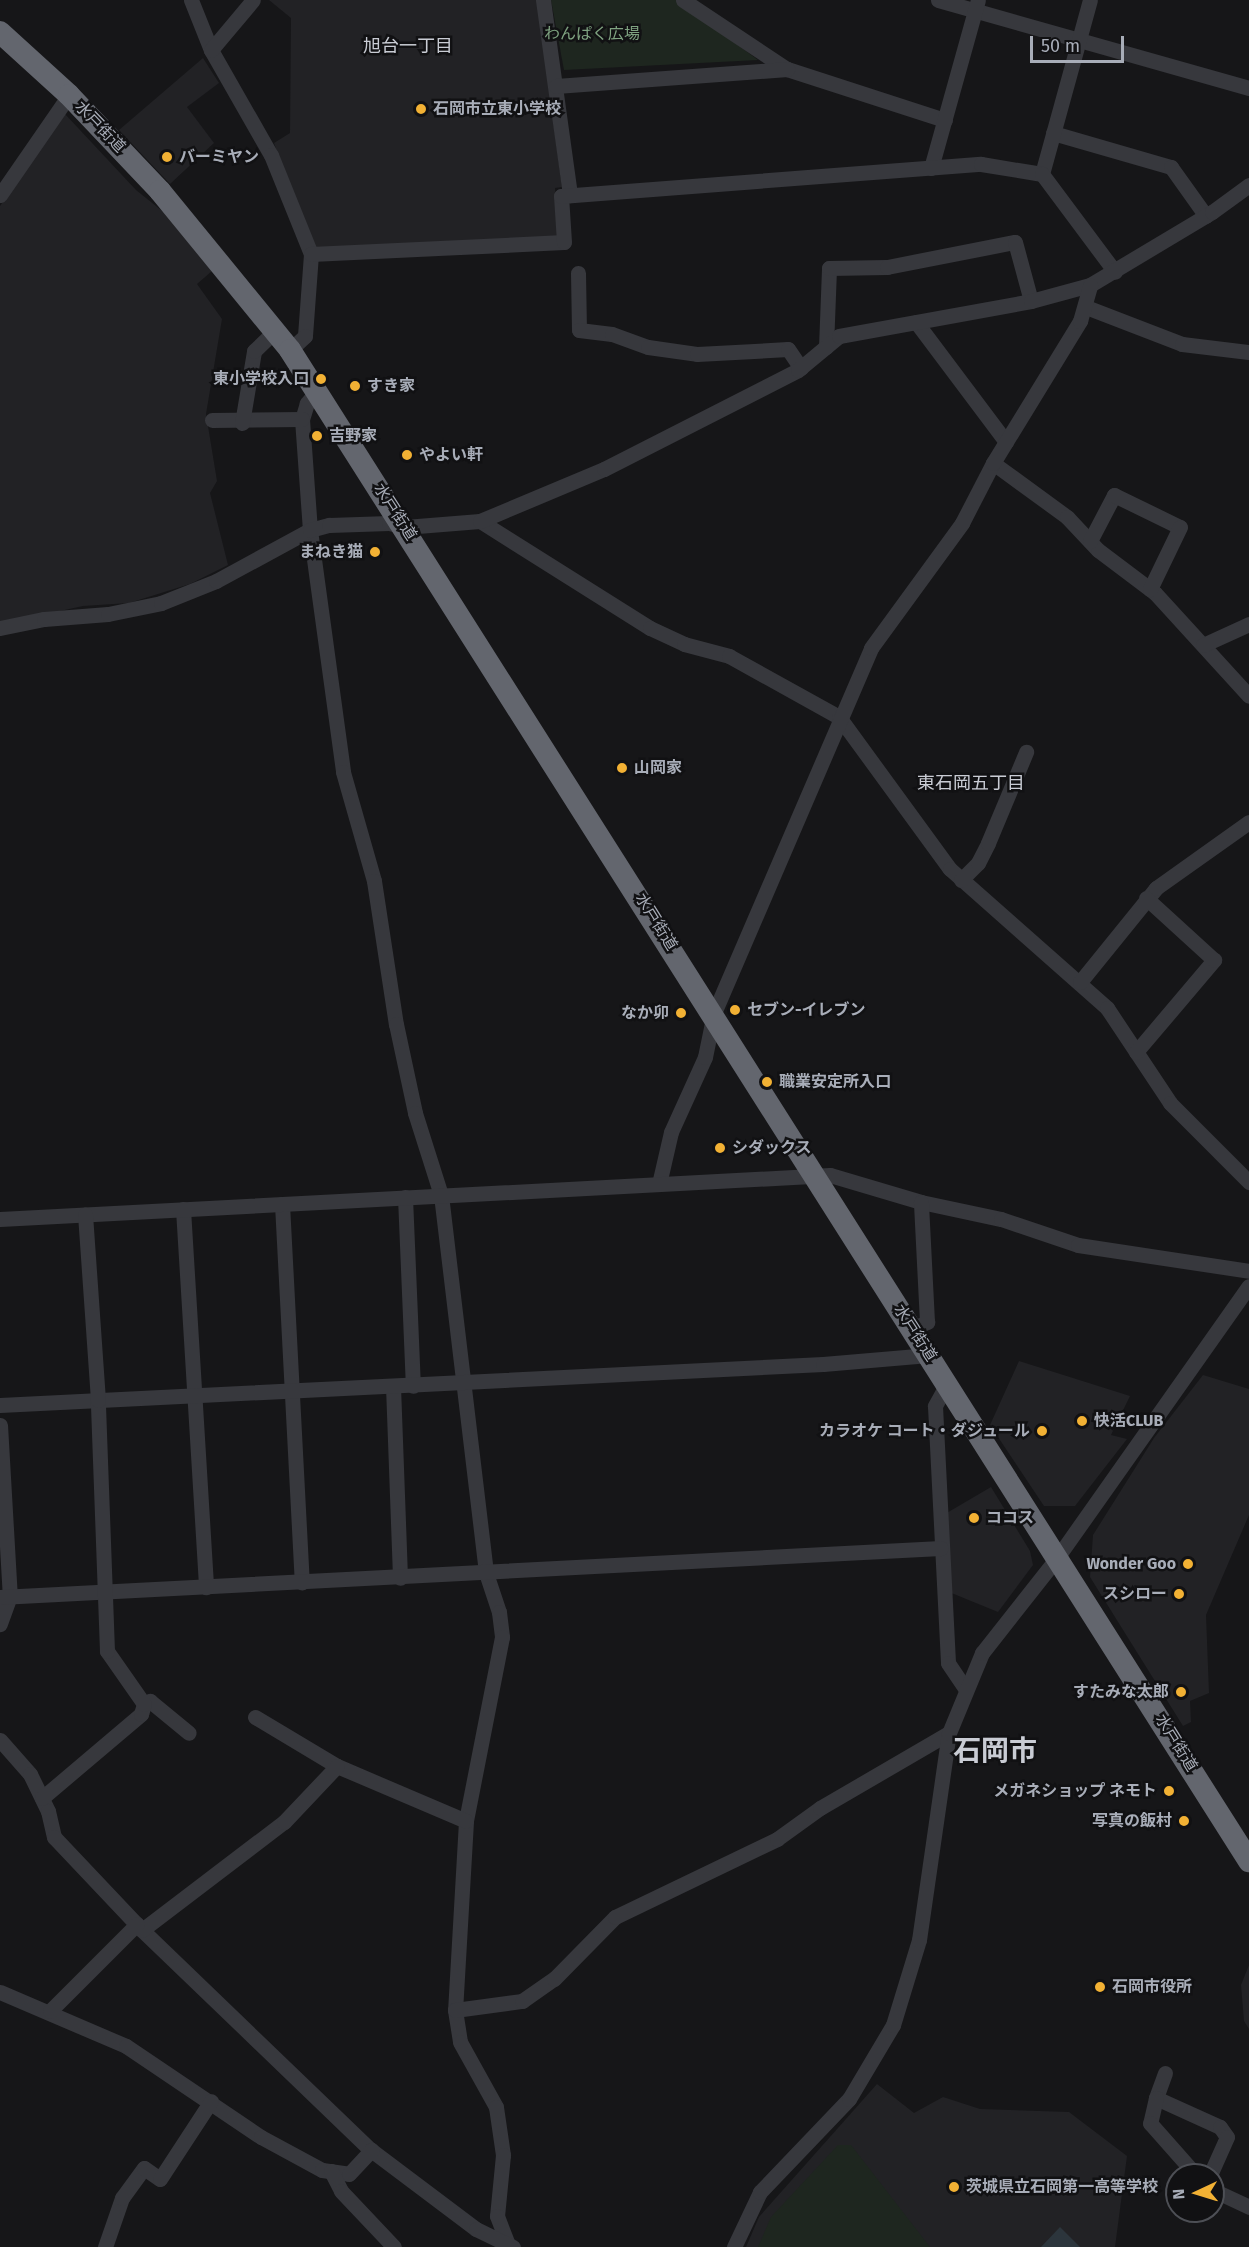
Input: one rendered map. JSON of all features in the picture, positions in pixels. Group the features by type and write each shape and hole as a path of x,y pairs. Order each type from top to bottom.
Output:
{"highway":[{"name":"水戸街道","path":"0,32 69,95 183,217 290,350 714,1013 947,1384 1059,1555 1249,1859"}],"street":[{"path":"191,0 211,50 271,155 311,254 305,336 290,350"},
{"path":"211,50 253,0"},
{"path":"543,0 570,195"},
{"path":"683,0 787,69 945,120"},
{"path":"938,0 976,6 1078,40 1249,88"},
{"path":"1042,174 1090,0"},
{"path":"931,168 976,6"},
{"path":"556,86 787,69"},
{"path":"0,195 69,95"},
{"path":"1053,133 1171,167 1206,216"},
{"path":"311,254 564,242 561,195 981,164 1042,174 1115,272"},
{"path":"0,628 44,619 108,614 161,603 216,581 310,530 329,525 381,523 405,527 480,521 604,469 801,368 839,336 1032,301 1090,285 1206,216 1249,185"},
{"path":"826,347 829,268 887,267 1015,242 1032,301"},
{"path":"578,273 579,330 612,334 648,347 697,354 788,349 801,368"},
{"path":"659,1184 671,1132 705,1057 714,1013 839,717 871,648 962,523 993,463 1086,307 1090,285"},
{"path":"1086,307 1182,344 1249,352"},
{"path":"916,322 1006,442"},
{"path":"242,423 254,351 275,331"},
{"path":"317,391 307,403 302,419 310,530 343,772 374,881 396,1024 415,1113 441,1196 486,1573 499,1612 502,1637 466,1821 454,2010 460,2042 496,2107 503,2155 496,2208 505,2245"},
{"path":"212,420 242,423 302,419"},
{"path":"993,463 1067,518 1090,542 1150,589 1249,696"},
{"path":"1090,542 1114,495 1180,527 1150,589"},
{"path":"480,521 650,628 684,644 729,656 839,717 961,880 1080,982 1117,1020 1136,1052 1184,1118 1249,1182"},
{"path":"1203,645 1249,624"},
{"path":"961,880 978,863 1026,752"},
{"path":"1080,982 1146,898 1249,822"},
{"path":"1136,1052 1214,960 1146,898"},
{"path":"0,1219 815,1176 850,1178 921,1202 1001,1219 1078,1245 1249,1270"},
{"path":"405,1197 413,1386"},
{"path":"912,1329 927,1322 921,1202"},
{"path":"282,1204 294,1390 302,1582"},
{"path":"183,1209 206,1587"},
{"path":"85,1214 98,1400 103,1591 107,1651 144,1704"},
{"path":"734,2247 760,2192 849,2099 893,2025 919,1940 949,1733 965,1688 991,1639 1059,1555 1249,1286"},
{"path":"0,1405 195,1394 413,1386 929,1355"},
{"path":"947,1384 935,1406 948,1663 965,1688"},
{"path":"393,1386 400,1578"},
{"path":"0,1425 5,1597 0,1624"},
{"path":"5,1597 942,1548"},
{"path":"42,1798 141,1714 144,1704 150,1701 189,1733"},
{"path":"255,1717 337,1766 466,1821"},
{"path":"454,2010 522,2001 554,1979 615,1917 777,1839 820,1808 949,1733"},
{"path":"0,1740 30,1774 42,1798 54,1837 140,1927 371,2150 456,2215 505,2245"},
{"path":"50,2011 140,1927 284,1822 337,1766"},
{"path":"0,1992 50,2011 126,2046 290,2154 331,2171 349,2175 371,2150"},
{"path":"1165,2073 1150,2123 1185,2163"},
{"path":"1156,2098 1223,2132 1227,2137 1215,2163"},
{"path":"105,2247 122,2198 144,2168 160,2179 211,2101"},
{"path":"331,2171 341,2191 394,2247"},
{"path":"1225,2195 1249,2206"}],"shaded area":[{"name":"石岡市立東小学校","path":"269,0 537,0 562,187 555,188 558,237 313,252 274,143 290,133 291,18"},
{"path":"203,58 219,83 187,107 214,143 170,184 119,130"},
{"path":"65,114 136,190 166,214 212,271 197,284 222,319 206,414 217,481 210,493 228,565 190,584 129,603 83,606 0,624 0,206"},
{"path":"1019,1361 1130,1396 1111,1435 1127,1439 1075,1506 1044,1506 990,1425"},
{"path":"1203,1375 1249,1389 1249,1515 1206,1615 1209,1693 1190,1701 1191,1722 1183,1726 1090,1577 1093,1535 1154,1438"},
{"path":"991,1487 1030,1551 1033,1565 998,1612 949,1592 945,1514"},
{"path":"1249,1965 1249,2029 1244,2021 1241,1985"},
{"name":"茨城県立石岡第一高等学校","path":"877,2084 914,2113 943,2097 980,2109 1069,2112 1127,2156 1115,2247 746,2247 759,2217"},
{"path":"1060,2227 1080,2247 1041,2247"}],"green space":[{"name":"わんぱく広場","path":"551,0 677,0 758,60 564,70"},
{"path":"838,2145 851,2145 930,2247 758,2247 771,2217"}],"place":[{"name":"石岡市立東小学校","path":"421,109"},
{"name":"バーミヤン","path":"167,157"},
{"name":"東小学校入口","path":"321,379"},
{"name":"すき家","path":"355,386"},
{"name":"吉野家","path":"317,436"},
{"name":"やよい軒","path":"407,455"},
{"name":"まねき猫","path":"375,552"},
{"name":"山岡家","path":"622,768"},
{"name":"セブン-イレブン","path":"735,1010"},
{"name":"なか卯","path":"681,1013"},
{"name":"職業安定所入口","path":"767,1082"},
{"name":"シダックス","path":"720,1148"},
{"name":"快活CLUB","path":"1082,1421"},
{"name":"カラオケ コート・ダジュール","path":"1042,1431"},
{"name":"ココス","path":"974,1518"},
{"name":"Wonder Goo","path":"1188,1564"},
{"name":"スシロー","path":"1179,1594"},
{"name":"すたみな太郎","path":"1181,1692"},
{"name":"メガネショップ ネモト","path":"1169,1791"},
{"name":"写真の飯村","path":"1184,1821"},
{"name":"石岡市役所","path":"1100,1987"},
{"name":"茨城県立石岡第一高等学校","path":"954,2187"}],"district":[{"name":"旭台一丁目","path":"408,46"},
{"name":"東石岡五丁目","path":"971,783"},
{"name":"石岡市","path":"995,1751"}]}
